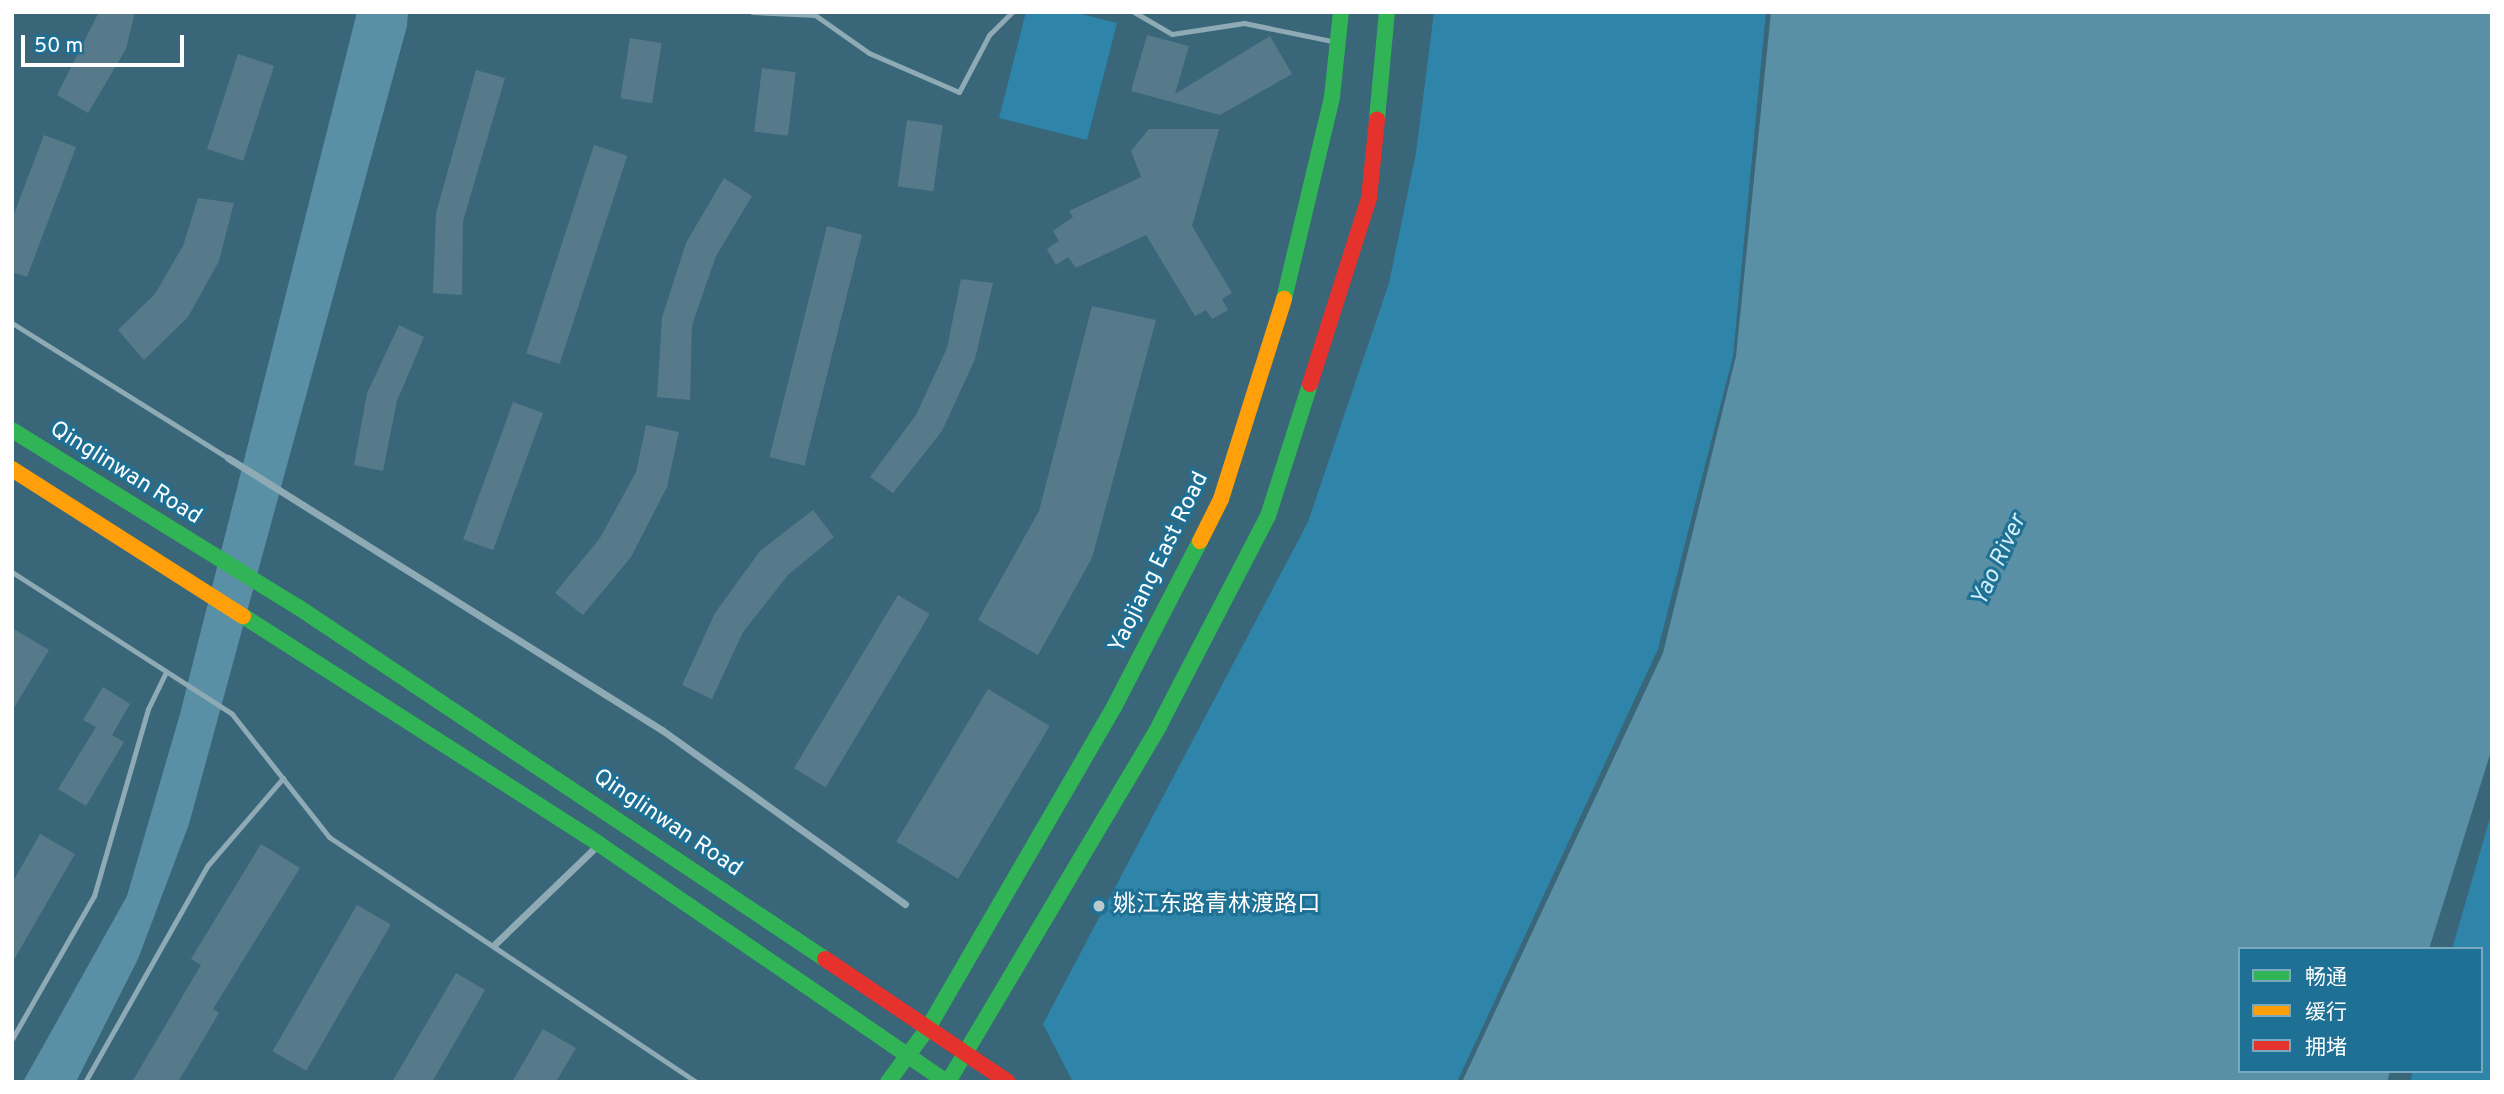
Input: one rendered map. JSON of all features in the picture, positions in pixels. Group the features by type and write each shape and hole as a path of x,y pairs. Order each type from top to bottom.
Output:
{"main road":[{"name":"Yaojiang East Road","path":"888,1082 928,1028 1114,707 1221,499 1301,245 1338,42 1341,12"},
{"path":"12,469 305,652 599,844 947,1082 968,1055 1159,726 1268,516 1369,198 1387,12"},
{"name":"Qinglinwan Road","path":"12,430 213,557 298,607 1008,1082"}],"street":[{"path":"228,458 662,730 905,904"},
{"path":"495,944 599,844"}],"lane":[{"path":"752,12 815,15 869,53 960,92 989,35 1012,12"},
{"path":"1134,12 1172,34 1244,23 1338,42"},
{"path":"12,323 228,458"},
{"path":"12,572 232,714 329,837 495,944 697,1082"},
{"path":"12,1039 94,896 149,709 166,672"},
{"path":"85,1082 208,864 283,778"}],"shaded area":[{"path":"1026,12 1073,12 1117,23 1087,140 999,118"},
{"path":"1434,12 1766,12 1733,356 1658,649 1457,1082 1073,1082 1043,1024 1308,522 1389,283 1416,153"},
{"path":"2492,811 2492,1082 2410,1082 2412,1073 2483,1073 2483,947 2453,947"}],"water":[{"path":"357,12 408,12 407,26 189,824 138,959 76,1082 23,1082 127,896 180,714"},
{"name":"Yao River","path":"1771,12 2492,12 2492,748 2430,947 2238,947 2238,1073 2389,1073 2387,1082 1462,1082 1663,653 1736,356"}],"building":[{"path":"99,12 135,12 126,49 88,113 57,95"},
{"path":"1147,35 1189,46 1175,94 1270,36 1292,74 1220,115 1131,91"},
{"path":"630,38 662,43 652,103 620,98"},
{"path":"238,54 274,66 243,161 207,149"},
{"path":"762,68 796,72 788,136 754,132"},
{"path":"476,70 505,78 463,221 462,295 433,293 436,213"},
{"path":"907,120 943,125 933,191 898,186"},
{"path":"1149,129 1219,129 1192,226 1232,293 1222,299 1228,310 1212,319 1206,310 1195,316 1146,235 1076,268 1068,257 1056,265 1047,249 1059,241 1053,231 1073,217 1069,211 1141,177 1131,151"},
{"path":"44,135 76,147 27,277 12,272 12,219"},
{"path":"594,145 627,156 560,364 526,353"},
{"path":"724,178 752,196 716,256 692,325 690,400 657,397 662,318 686,243"},
{"path":"198,198 234,203 219,261 188,317 144,360 118,330 155,294 183,246"},
{"path":"827,226 862,235 804,466 769,457"},
{"path":"961,279 993,283 975,359 942,431 893,493 870,477 916,415 947,348"},
{"path":"1092,306 1156,320 1092,558 1038,655 978,620 1039,511"},
{"path":"399,325 424,337 397,401 383,471 354,465 367,393"},
{"path":"513,402 543,413 493,550 463,539"},
{"path":"646,425 679,432 667,487 631,557 583,615 555,593 600,538 636,472"},
{"path":"813,510 834,537 788,575 743,632 712,699 682,685 715,613 760,551"},
{"path":"898,595 930,614 826,787 794,768"},
{"path":"12,628 49,650 12,711"},
{"path":"103,687 130,704 112,735 124,742 86,806 58,789 96,727 83,720"},
{"path":"988,689 1050,726 958,879 896,842"},
{"path":"40,834 75,854 12,963 12,883"},
{"path":"261,844 300,868 213,1009 219,1013 178,1082 132,1082 201,965 191,959"},
{"path":"357,905 391,924 306,1071 273,1051"},
{"path":"456,973 485,990 432,1082 392,1082"},
{"path":"543,1029 576,1048 556,1082 512,1082"}],"traffic: fast":[{"path":"1284,299 1332,97 1341,12"},
{"path":"1377,119 1387,12"},
{"path":"948,1082 1159,726 1268,516 1310,384"},
{"path":"12,430 298,607 825,959"},
{"path":"888,1082 928,1028 1114,707 1200,541"},
{"path":"243,616 599,844 946,1082"}],"traffic: slow":[{"path":"1200,541 1221,499 1284,299"},
{"path":"12,469 243,616"}],"traffic: jam":[{"path":"1310,384 1369,198 1377,119"},
{"path":"825,959 1008,1082"}],"place":[{"name":"姚江东路青林渡路口","path":"1099,906"}]}
